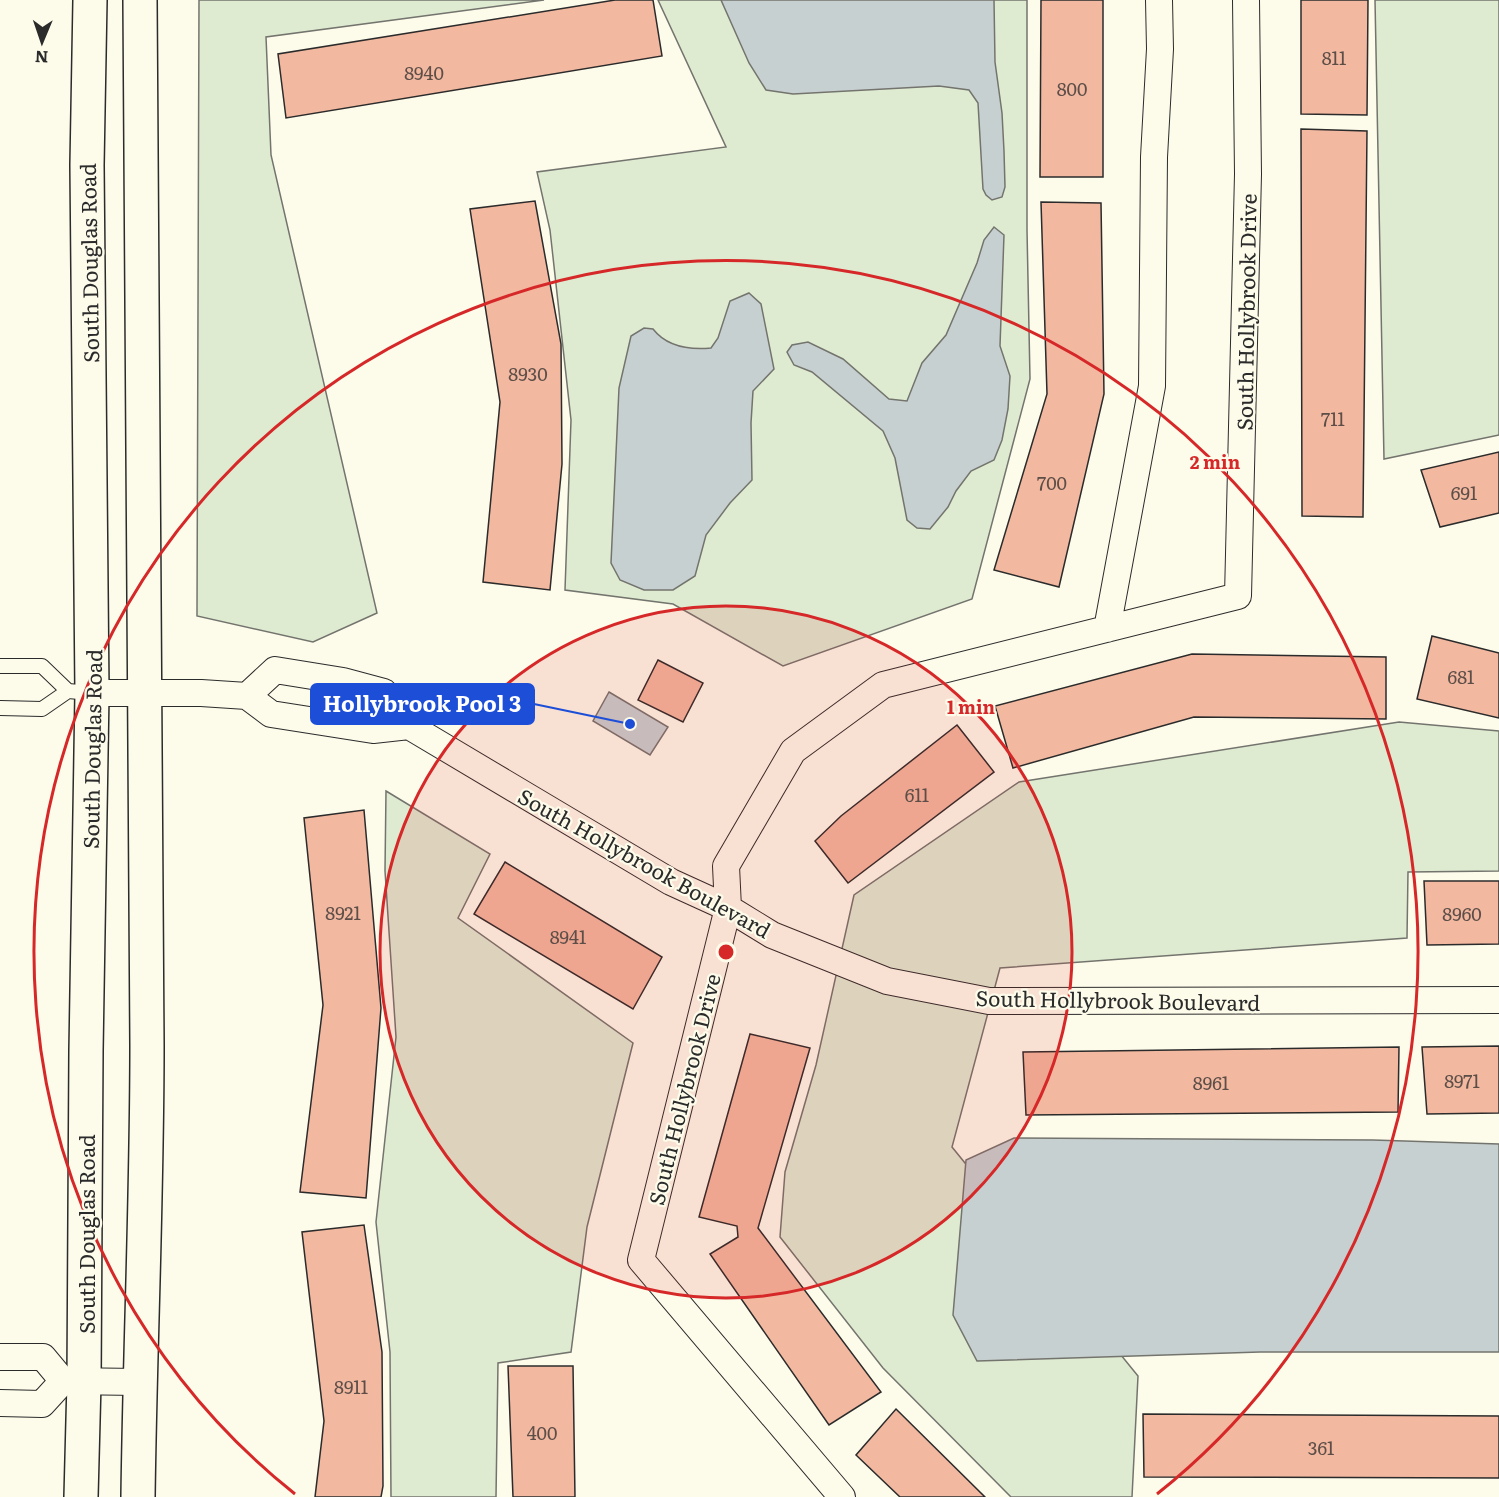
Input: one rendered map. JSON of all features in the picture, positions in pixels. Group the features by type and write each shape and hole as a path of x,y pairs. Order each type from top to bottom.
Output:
{"main road":[{"name":"South Douglas Road","path":"81,1497 74,1381 86,1051 80,692 90,0"},
{"path":"138,1497 147,1052 147,692 140,310 140,0"}],"street":[{"path":"1107,629 1152,386 1154,158 1160,49 1160,0"},
{"name":"South Hollybrook Drive","path":"842,1497 641,1260 728,908 726,866 793,751 884,685 1238,597 1248,174 1246,0"},
{"name":"South Hollybrook Boulevard","path":"247,696 275,670 343,681 384,692 409,726 671,882 728,908 772,935 887,981 989,1001 1499,1000"},
{"path":"80,692 201,693 247,696 271,714 373,730 409,726"},
{"path":"0,1357 43,1357 74,1381 139,1383"},
{"path":"0,1403 42,1404 74,1381"}],"lane":[{"path":"0,666 42,666 80,692"},
{"path":"0,708 42,709 80,692"}],"green space":[{"path":"199,0 544,0 266,37 271,155 377,613 313,642 197,616"},
{"path":"658,0 1027,0 1027,230 1030,379 972,599 783,666 673,604 565,590 571,420 550,230 537,172 726,147"},
{"path":"1375,0 1499,0 1499,435 1384,459"},
{"path":"1399,722 1499,731 1499,871 1408,872 1407,938 1000,968 952,1147 1138,1376 1132,1497 1011,1497 883,1368 780,1237 785,1172 816,1065 854,895 1019,782"},
{"path":"386,791 490,854 458,918 633,1043 587,1227 571,1352 498,1363 496,1497 391,1497 390,1352 376,1222 396,1037 385,871"}],"shaded area":[{"path":"721,0 994,0 995,62 1002,113 1004,151 1005,187 1002,197 992,200 983,189 978,103 969,90 939,86 793,94 766,90 749,63"},
{"path":"994,227 1004,235 1000,346 1010,376 1008,409 1002,440 994,460 971,471 956,491 948,507 930,529 917,528 907,520 895,458 883,431 812,372 794,365 787,352 792,345 808,342 843,359 889,399 907,401 922,363 946,335 977,263 984,240"},
{"path":"749,293 761,304 774,369 753,391 752,480 730,503 706,535 695,576 673,590 644,590 620,580 611,563 619,388 631,336 644,328 653,329 665,340 679,346 711,348 718,338 730,301"},
{"path":"609,692 668,727 650,755 593,721"},
{"path":"1014,1138 1373,1140 1499,1144 1499,1352 1260,1352 977,1361 953,1315 966,1160"}],"building":[{"path":"615,0 653,0 662,56 286,118 278,54"},
{"path":"1041,0 1103,0 1103,177 1040,177"},
{"path":"1301,0 1368,0 1367,115 1301,114"},
{"path":"1301,129 1367,131 1363,517 1302,516"},
{"path":"535,201 561,344 562,464 550,590 483,582 500,402 470,209"},
{"path":"1041,202 1101,203 1104,394 1059,587 994,570 1047,394"},
{"path":"1499,452 1499,513 1440,527 1421,470"},
{"path":"1432,636 1499,653 1499,718 1417,699"},
{"path":"1192,654 1386,657 1386,719 1194,717 1013,768 995,706"},
{"path":"658,660 703,683 683,722 638,700"},
{"path":"957,725 994,772 848,883 815,841 841,816"},
{"path":"364,810 381,1008 366,1198 300,1192 323,1005 304,818"},
{"path":"505,862 662,957 633,1009 474,914"},
{"path":"1424,881 1499,881 1499,944 1427,945"},
{"path":"750,1034 810,1048 758,1228 881,1392 829,1425 710,1254 738,1237 737,1226 699,1217"},
{"path":"1499,1046 1499,1113 1427,1114 1422,1047"},
{"path":"1399,1047 1398,1112 1026,1115 1023,1052"},
{"path":"364,1225 382,1352 383,1486 381,1497 315,1497 324,1421 302,1232"},
{"path":"508,1366 573,1366 575,1497 513,1497"},
{"path":"896,1409 985,1497 900,1497 856,1455"},
{"path":"1143,1414 1499,1416 1499,1478 1144,1477"}],"place":[{"name":"Hollybrook Pool 3","path":"630,724"}]}
